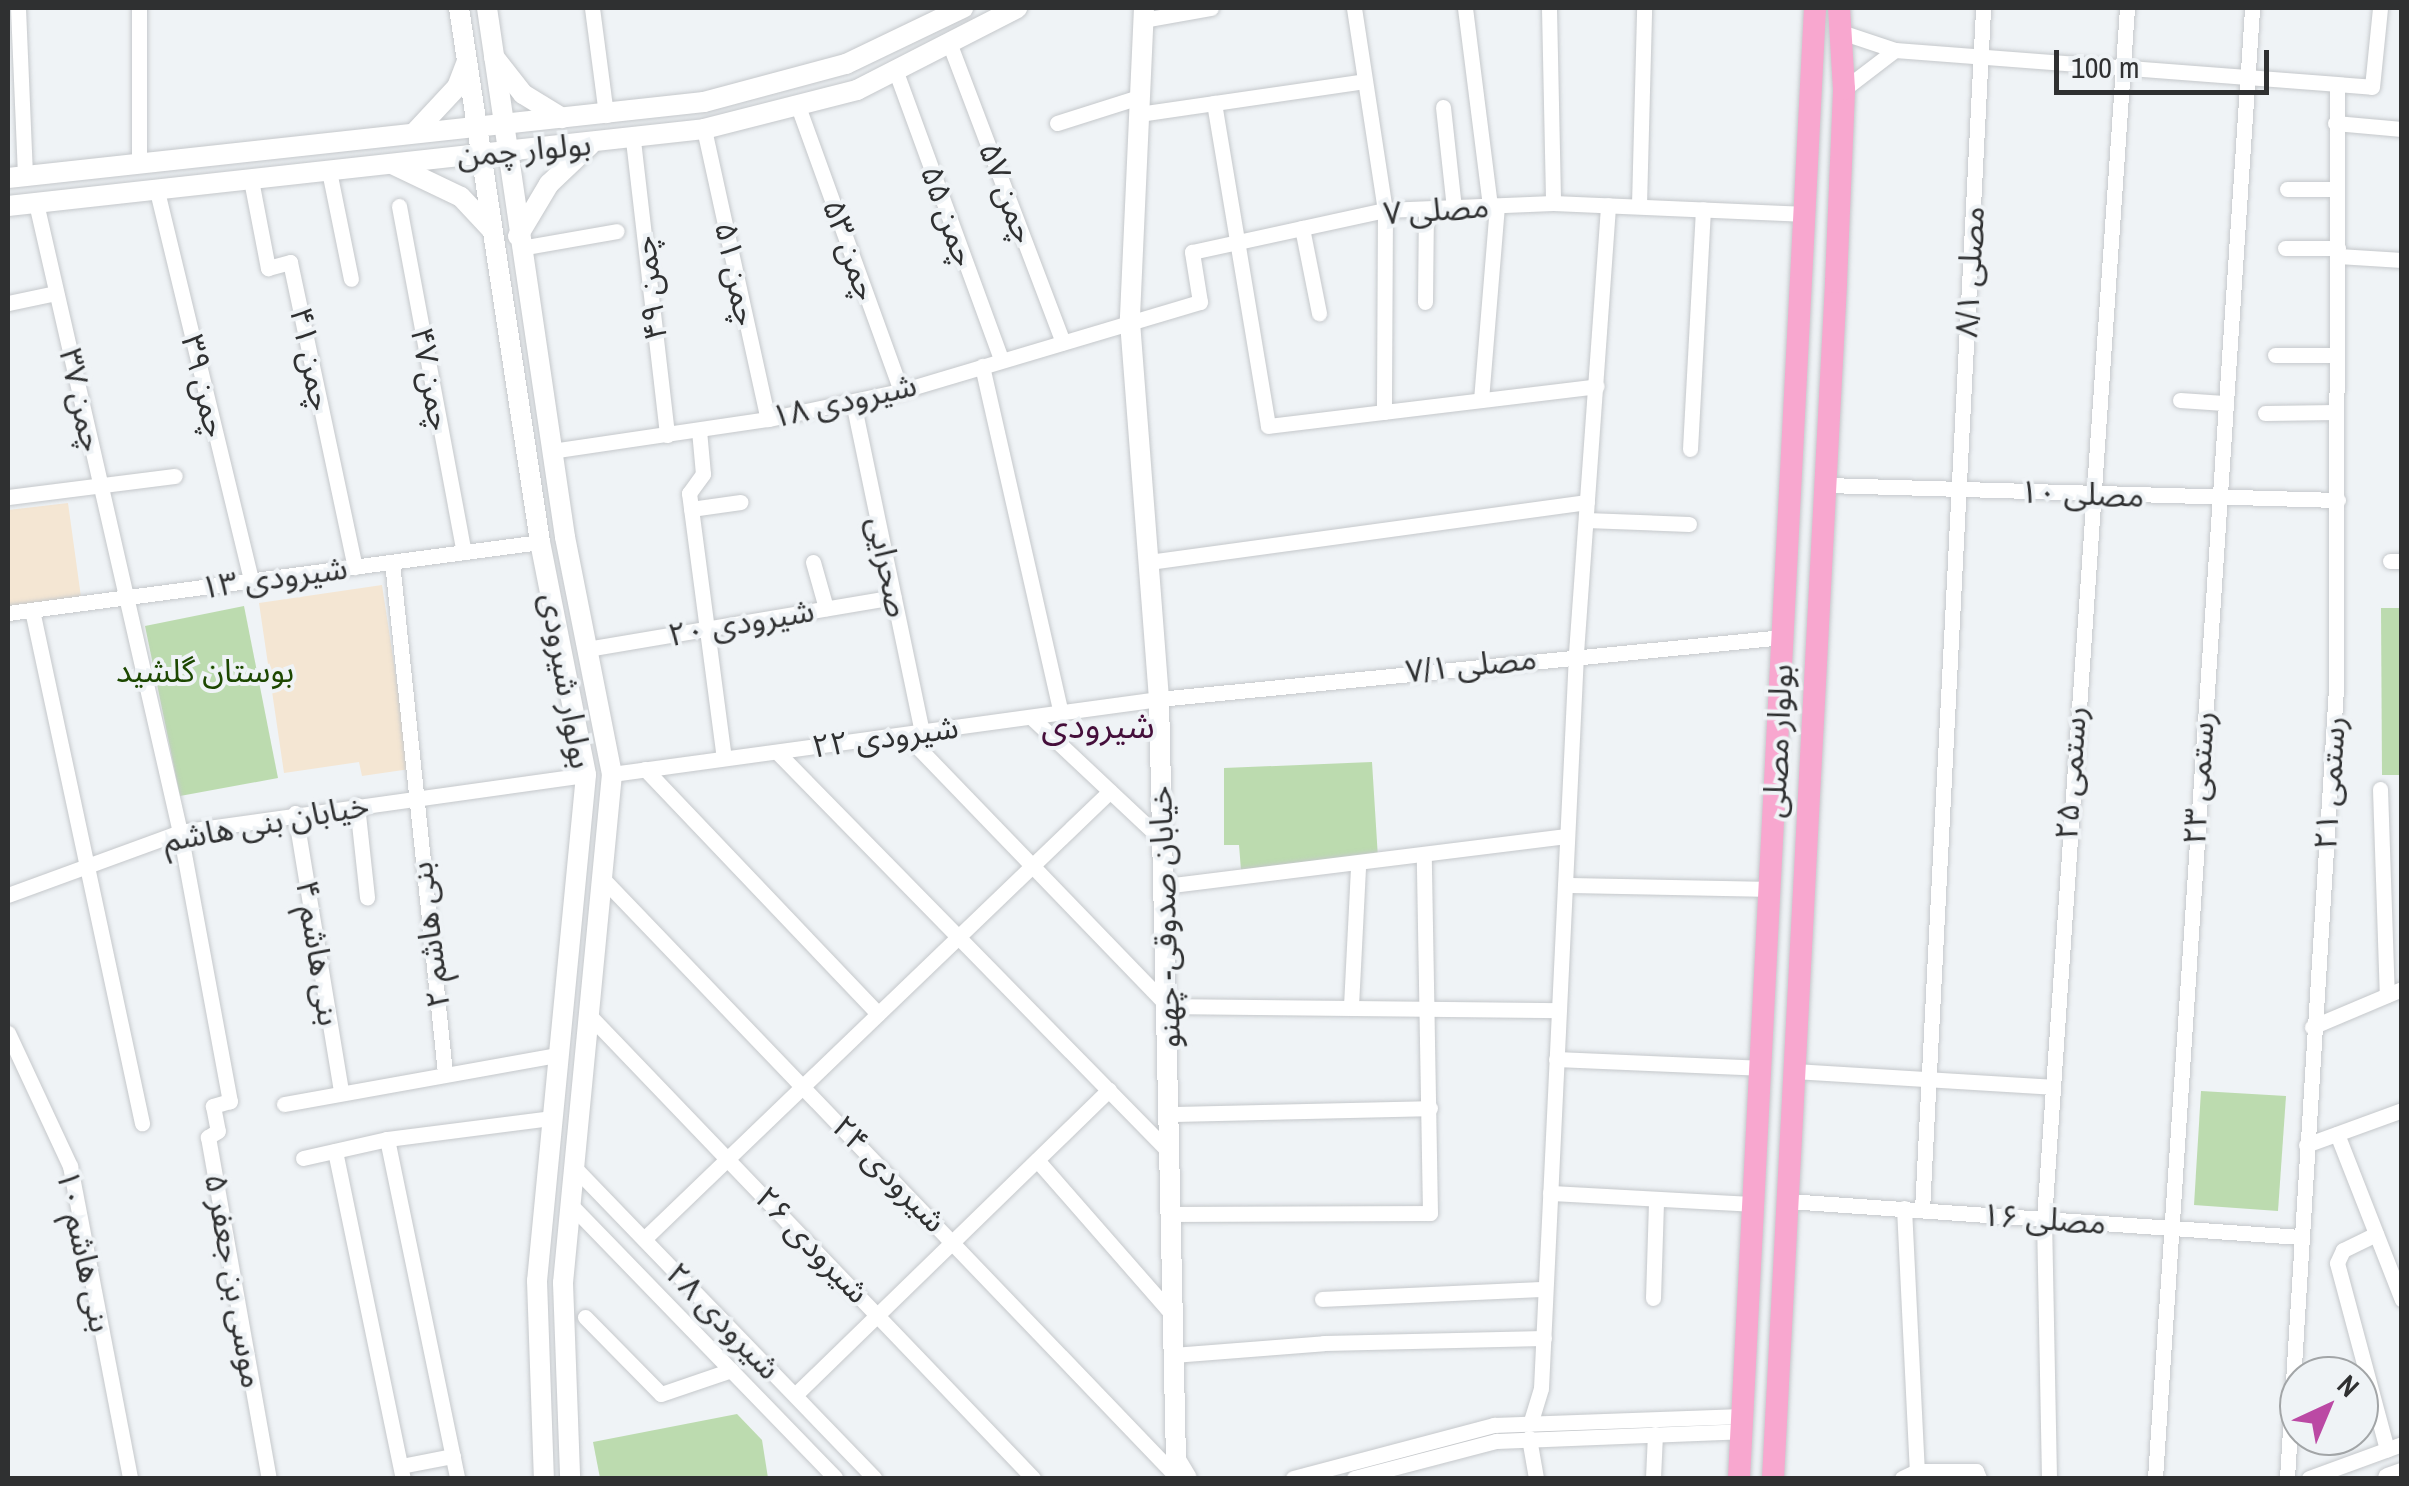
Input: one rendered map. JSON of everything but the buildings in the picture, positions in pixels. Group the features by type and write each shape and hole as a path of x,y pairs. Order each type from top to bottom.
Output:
{"main road":[{"name":"بولوار شیرودی","path":"459,8 540,542 586,774 537,1281 544,1478"},
{"name":"بولوار شیرودی","path":"487,8 551,450 612,774 568,1202 562,1354 570,1478"},
{"name":"بولوار چمن","path":"8,206 480,153 633,140 704,129 799,109 896,72 1017,8"},
{"name":"بولوار مصلی","path":"1739,1478 1766,889 1804,280 1815,8"},
{"name":"بولوار چمن","path":"16,177 502,121 606,115 791,83 951,10"},
{"name":"خیابان صدوقی- چهنو","path":"1144,14 1130,322 1158,699 1164,842 1176,1472"},
{"name":"بولوار مصلی","path":"1773,1478 1836,282 1844,89 1839,19"},
{"path":"494,57 523,94 562,118"},
{"path":"415,132 448,99 467,61"},
{"path":"519,242 549,184 592,144"},
{"path":"390,164 461,197 491,229"},
{"path":"1804,280 1836,282"},
{"path":"1742,1423 1776,1413"},
{"path":"2388,1478 2402,1473"}],"street":[{"path":"16,177 18,8"},
{"path":"139,8 139,164"},
{"path":"592,8 606,115"},
{"path":"1144,14 1211,8"},
{"path":"1354,8 1385,210 1384,412"},
{"path":"1465,8 1494,206 1482,400"},
{"path":"1549,8 1553,203"},
{"path":"1638,205 1644,8"},
{"name":"مصلی ۸/۱","path":"1910,1475 1913,1209 1930,1078 1984,8"},
{"name":"رستمی ۲۵","path":"2049,1478 2044,1218 2089,494 2127,8"},
{"name":"رستمی ۲۳","path":"2155,1478 2216,498 2252,8"},
{"path":"1839,19 1895,50 2372,87 2380,8"},
{"name":"چمن ۵۷","path":"950,45 1063,342"},
{"path":"1844,89 1895,50"},
{"name":"چمن ۵۵","path":"896,72 1001,359"},
{"path":"1057,123 1139,106 1214,103 1365,81"},
{"name":"رستمی ۲۱","path":"2287,1478 2312,1027 2336,689 2336,86"},
{"path":"1214,103 1268,426 1596,386"},
{"path":"1443,108 1454,208"},
{"name":"چمن ۵۳","path":"799,109 900,391"},
{"path":"2335,123 2402,129"},
{"name":"چمن ۵۱","path":"704,129 768,419"},
{"name":"چمن ۴۹","path":"633,140 667,435"},
{"path":"329,171 351,279"},
{"name":"چمن ۴۱","path":"251,180 268,268 290,262 355,566"},
{"path":"2287,189 2338,190"},
{"name":"چمن ۳۹","path":"157,191 252,580"},
{"name":"مصلی ۷","path":"1130,322 1200,302 1192,252 1385,210 1553,203 1807,214"},
{"name":"چمن ۳۷","path":"36,204 180,832 230,1101"},
{"path":"1531,1421 1544,1338 1565,836 1608,205"},
{"name":"چمن ۴۷","path":"399,206 464,552"},
{"path":"1425,302 1426,208"},
{"path":"1690,449 1703,209"},
{"path":"1302,228 1319,313"},
{"path":"519,242 617,231"},
{"path":"2285,248 2402,260"},
{"path":"8,303 56,293"},
{"name":"شیرودی ۱۸","path":"551,450 699,430 853,402 1130,322"},
{"path":"2275,355 2336,355"},
{"path":"982,366 1061,712"},
{"path":"2180,400 2224,402"},
{"name":"صحرایی","path":"853,402 894,596 914,734"},
{"path":"2265,413 2336,412"},
{"path":"699,430 703,472 688,491 724,758"},
{"path":"8,497 175,476"},
{"name":"مصلی ۱۰","path":"1826,485 2338,500"},
{"path":"691,509 741,502"},
{"path":"1149,562 1587,502"},
{"path":"1586,520 1689,524"},
{"name":"شیرودی ۱۳","path":"8,613 540,542"},
{"name":"بنی هاشم ۲","path":"392,562 446,1073"},
{"path":"813,562 826,608"},
{"name":"شیرودی ۲۰","path":"587,649 894,596"},
{"path":"32,610 142,1122"},
{"name":"مصلی ۷/۱","path":"1158,699 1576,653 1784,636"},
{"name":"شیرودی ۲۲","path":"612,774 1158,699"},
{"path":"1031,717 1164,842"},
{"path":"914,734 1032,866 1168,1006 1429,1004 1558,1010"},
{"path":"777,752 1171,1154"},
{"path":"645,769 878,1014"},
{"name":"خیابان بنی هاشم","path":"8,895 180,832 586,774"},
{"path":"2312,1027 2397,992 2380,788"},
{"path":"644,1239 1110,791"},
{"path":"357,805 367,897"},
{"name":"بنی هاشم ۴","path":"294,814 341,1092"},
{"path":"1165,886 1358,866 1565,836"},
{"path":"1171,1214 1430,1213 1424,856"},
{"path":"1352,1006 1358,866"},
{"name":"شیرودی ۲۴","path":"602,878 1176,1472"},
{"path":"1565,885 1766,889"},
{"name":"شیرودی ۲۶","path":"588,1014 1032,1478"},
{"name":"بنی هاشم ۱۰","path":"8,1033 70,1166 130,1478"},
{"path":"284,1104 556,1055"},
{"path":"1556,1059 1759,1068"},
{"path":"1794,1072 2052,1087"},
{"path":"795,1395 1109,1090"},
{"name":"موسی بن جعفر ۵","path":"230,1101 213,1106 218,1131 208,1137 269,1478"},
{"path":"1171,1114 1430,1108"},
{"path":"2306,1145 2402,1110"},
{"path":"303,1158 387,1140 551,1118"},
{"path":"2337,1134 2402,1300"},
{"path":"387,1140 457,1478"},
{"path":"336,1151 402,1472 453,1456"},
{"path":"1037,1160 1172,1314"},
{"name":"شیرودی ۲۸","path":"572,1165 874,1478"},
{"path":"1550,1193 1753,1204"},
{"path":"1653,1298 1656,1201"},
{"name":"مصلی ۱۶","path":"1788,1201 2300,1237"},
{"name":"شیرودی ۲۸","path":"568,1202 835,1478"},
{"path":"2309,1478 2394,1446 2337,1263 2343,1250 2376,1234"},
{"path":"1322,1299 1545,1289"},
{"path":"584,1316 661,1394 730,1370"},
{"path":"1173,1355 1324,1343 1544,1338"},
{"path":"1293,1478 1384,1451 1531,1421 1742,1423"},
{"path":"1365,1477 1528,1438 1655,1434 1742,1423"},
{"path":"1653,1478 1655,1434"},
{"path":"1528,1438 1536,1478"},
{"path":"1910,1475 1976,1472 1979,1478"}],"shaded area":[{"path":"68,503 81,597 8,607 8,510"},
{"path":"382,585 410,769 362,776 359,762 284,773 259,603"}],"green space":[{"name":"بوستان گلشید","path":"244,606 278,778 180,796 145,626"},
{"path":"2381,608 2401,608 2401,775 2382,775"},
{"path":"1372,762 1378,858 1241,870 1239,845 1224,845 1224,768"},
{"path":"2201,1091 2286,1096 2278,1211 2194,1205"},
{"path":"737,1414 762,1440 768,1478 600,1478 593,1442"}],"district":[{"name":"شیرودی","path":"1098,726"}]}
